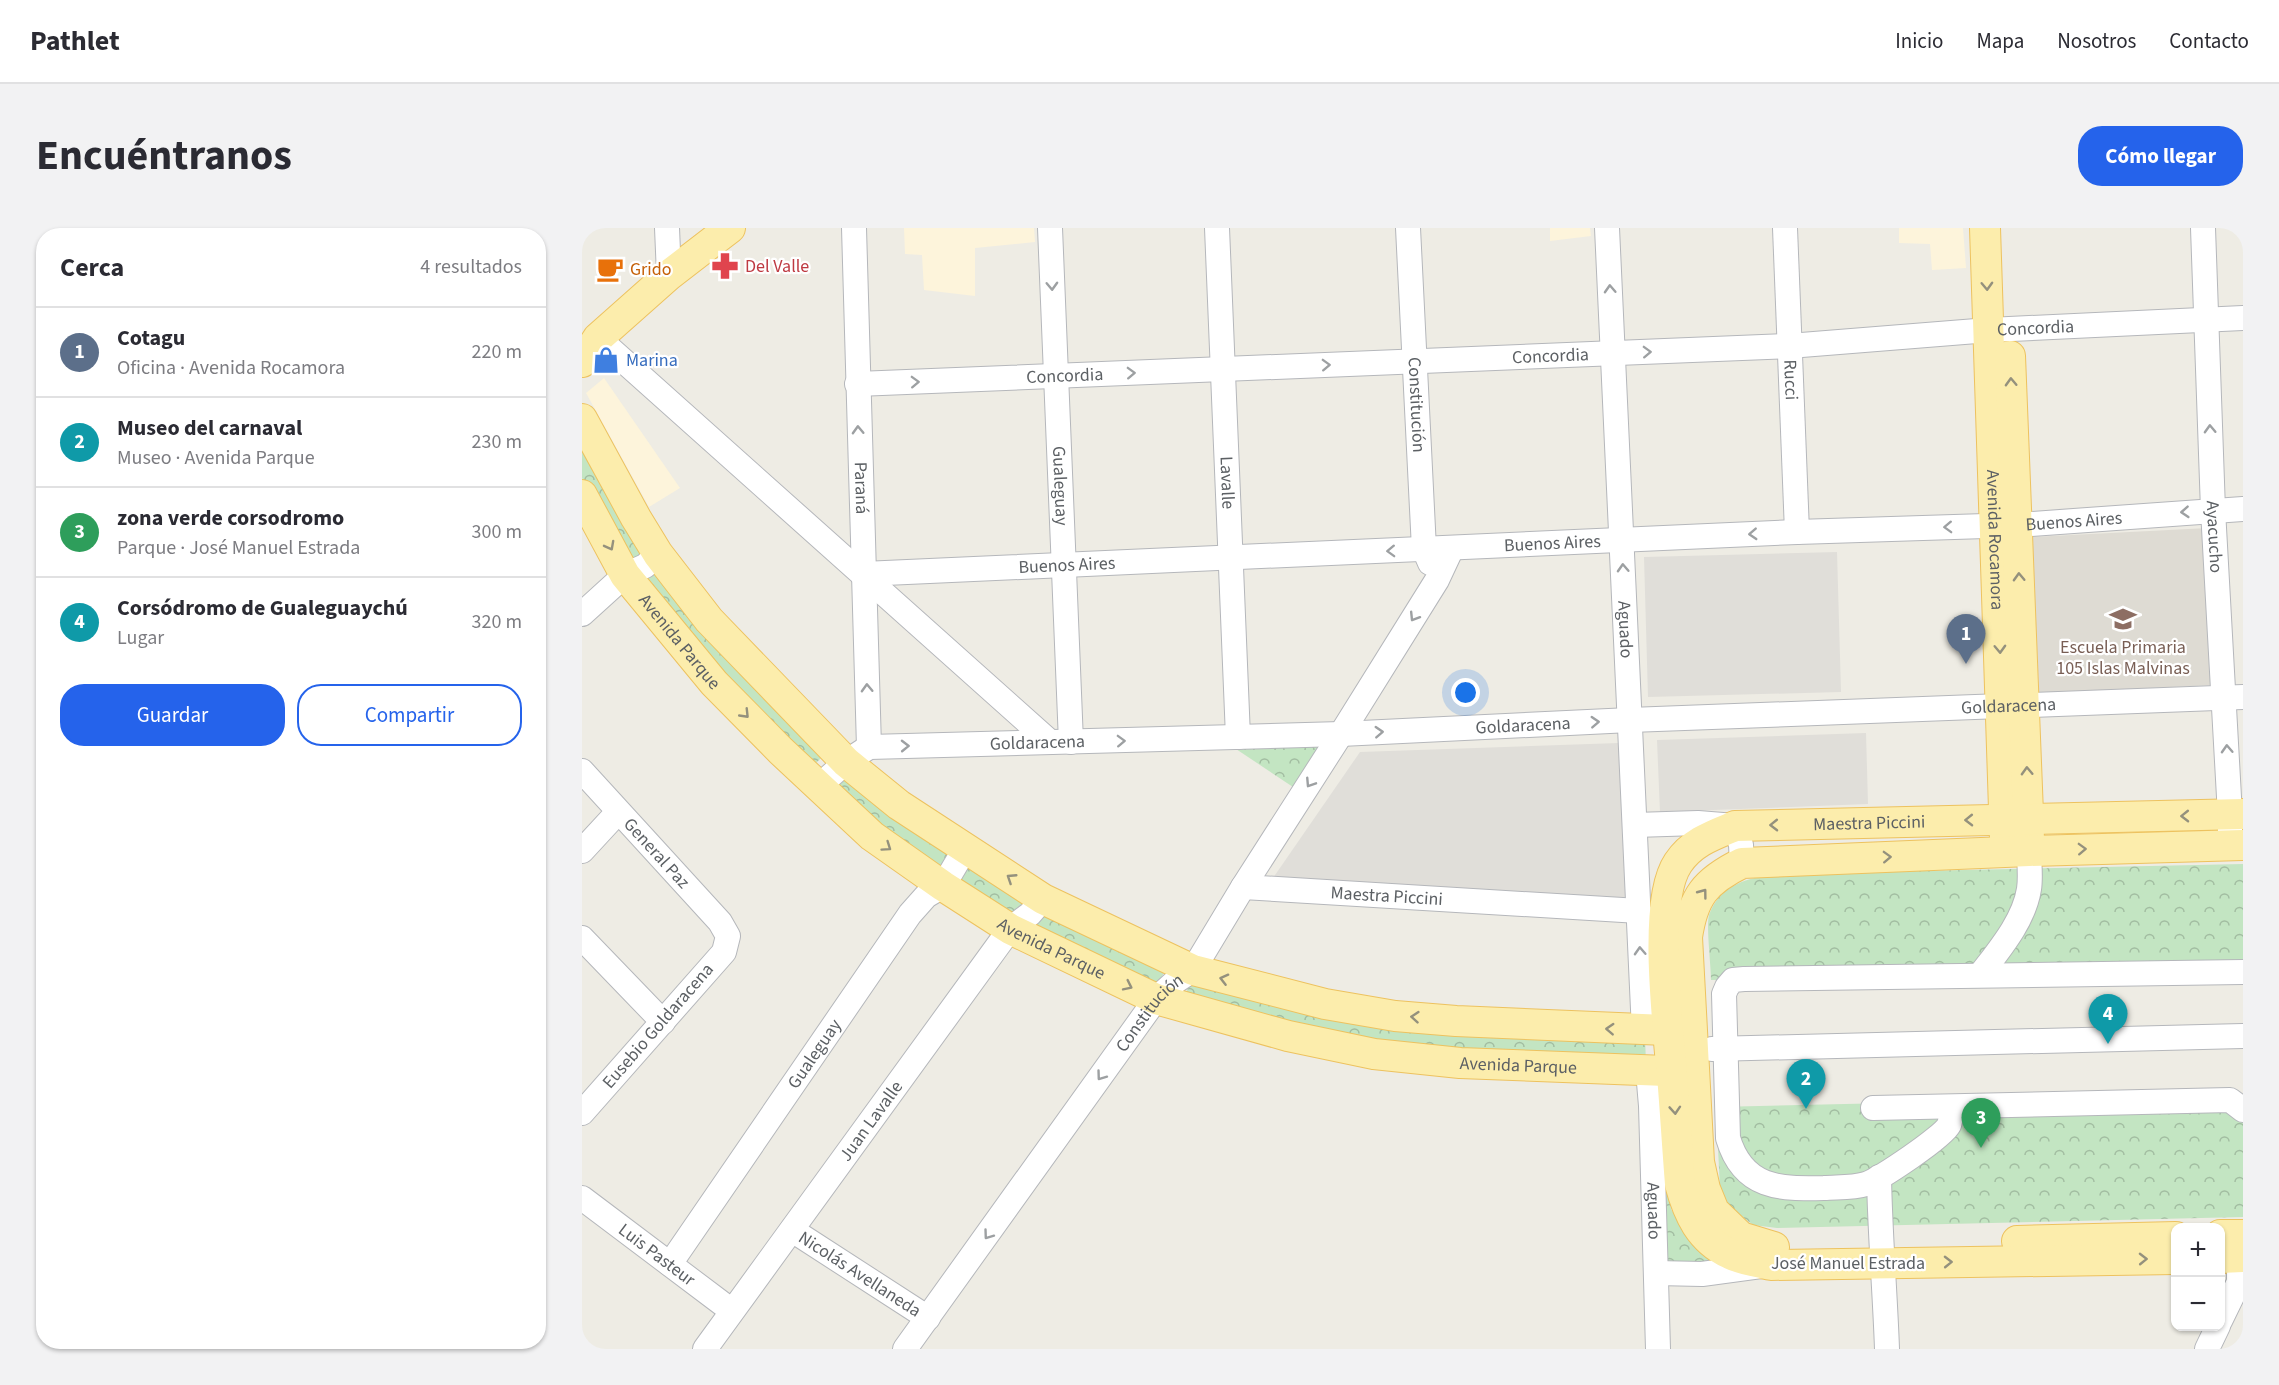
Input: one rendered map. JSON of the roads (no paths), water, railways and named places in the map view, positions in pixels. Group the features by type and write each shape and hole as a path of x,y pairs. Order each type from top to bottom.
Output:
{"main road":[{"path":"587,349 669,274 730,228"},
{"name":"Avenida Rocamora","path":"1985,228 1999,329"},
{"name":"Avenida Rocamora","path":"2004,228 1999,329 2017,851"},
{"name":"Avenida Parque","path":"582,418 658,554 709,620 857,754 899,805 1043,899 1193,970 1325,1004 1395,1016 1673,1051"},
{"name":"Avenida Parque","path":"582,495 626,575 714,683 872,836 943,886 1010,928 1156,999 1288,1036 1374,1054 1460,1064 1673,1051"},
{"name":"Maestra Piccini","path":"1673,1051 1664,928 1667,890 1678,863 1694,844 1735,826 2237,814"},
{"name":"Maestra Piccini","path":"1673,1051 1691,911 1703,891 1723,872 1742,863 2017,851 2236,845"},
{"path":"1673,1051 1705,1190 1714,1211 1724,1222 1741,1237 1773,1247 1883,1253"},
{"name":"José Manuel Estrada","path":"1673,1051 1680,1184 1686,1208 1706,1238 1730,1254 1771,1265 1883,1253 2171,1237"},
{"name":"José Manuel Estrada","path":"1883,1253 2171,1259"}],"street":[{"path":"667,228 669,274"},
{"name":"Paraná","path":"854,228 863,574 857,754"},
{"name":"Gualeguay","path":"1050,228 1064,566 1060,742"},
{"name":"Lavalle","path":"1217,228 1221,369 1238,737"},
{"name":"Constitución","path":"1408,228 1424,549 1437,580"},
{"name":"Aguado","path":"1607,228 1638,911 1673,1051 1652,1106 1658,1349"},
{"name":"Rucci","path":"1785,228 1797,532"},
{"name":"Ayacucho","path":"2203,228 2213,510 2234,698 2236,845"},
{"name":"Concordia","path":"857,384 1789,346 1999,329 2243,318"},
{"path":"587,349 863,574 1060,742"},
{"name":"Buenos Aires","path":"863,574 1797,532 2006,525 2243,509"},
{"name":"Constitución","path":"905,1349 1156,999 1176,981 1193,970 1437,580 1452,548"},
{"path":"582,614 626,575 645,566 658,554"},
{"name":"Goldaracena","path":"857,754 1060,742 1341,734 1630,720 2234,698"},
{"path":"819,786 857,754"},
{"name":"General Paz","path":"582,771 720,922 728,936"},
{"path":"582,851 618,812"},
{"path":"1635,825 1698,823 1735,826 1741,845 1742,863"},
{"name":"Gualeguay","path":"670,1264 910,914 926,896 943,886 965,849"},
{"path":"1980,975 2007,937 2025,903 2029,889 2017,851"},
{"name":"Maestra Piccini","path":"1243,887 1638,911"},
{"name":"Juan Lavalle","path":"705,1349 1010,928 1030,914 1043,899"},
{"name":"Eusebio Goldaracena","path":"582,1113 724,952 728,936"},
{"path":"582,938 663,1022"},
{"path":"1952,1107 1949,1125 1936,1138 1866,1184 1852,1187 1791,1189 1775,1187 1750,1173 1732,1152 1728,1138 1724,994 1727,987 1733,980 2243,972"},
{"path":"1673,1051 2243,1036"},
{"path":"1873,1108 2230,1100 2243,1110"},
{"path":"1879,1177 1887,1349"},
{"name":"Luis Pasteur","path":"582,1198 732,1311"},
{"name":"Nicolás Avellaneda","path":"792,1230 928,1318"},
{"path":"2225,1311 2239,1282 2234,1246"},
{"path":"1656,1273 1702,1274 1771,1265"},
{"path":"2207,1349 2216,1331"}],"place":[{"name":"Del Valle","path":"725,266"},
{"name":"Grido","path":"610,269"},
{"name":"Marina","path":"606,360"},
{"name":"Escuela Primaria 105 Islas Malvinas","path":"2123,619"},
{"name":"Cotagu","path":"1966,664"},
{"name":"Corsódromo de Gualeguaychú","path":"2108,1044"},
{"name":"Museo del carnaval","path":"1806,1109"},
{"name":"zona verde corsodromo","path":"1981,1148"}]}
